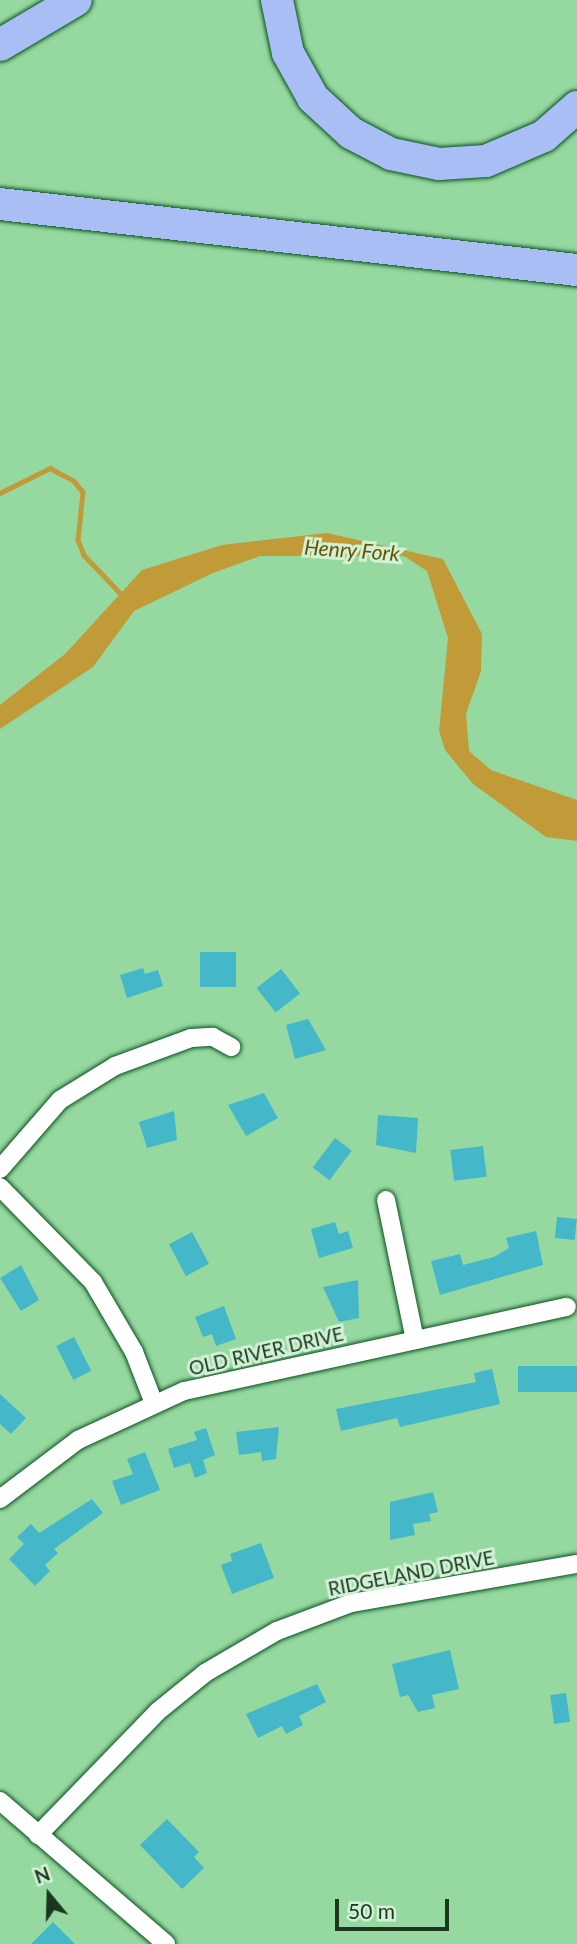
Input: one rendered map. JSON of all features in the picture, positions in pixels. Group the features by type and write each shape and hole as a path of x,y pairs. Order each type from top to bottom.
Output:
{"highway":[{"path":"0,45 76,0"},
{"path":"277,0 288,53 313,98 351,133 391,154 439,164 486,161 544,136 577,107"},
{"path":"0,204 577,270"}],"street":[{"path":"0,1169 60,1100 104,1072 191,1038 213,1037 231,1046"},
{"path":"0,1187 93,1282 134,1352 153,1401"},
{"path":"386,1200 415,1340"},
{"name":"OLD RIVER DRIVE","path":"0,1498 78,1440 153,1401 567,1307"},
{"name":"RIDGELAND DRIVE","path":"38,1835 182,1690 277,1630 351,1603 577,1564"},
{"path":"0,1801 166,1944"}],"water":[{"name":"Henry Fork","path":"327,533 443,559 482,634 481,671 466,714 469,751 491,770 577,800 577,841 546,837 473,784 445,750 439,731 448,638 427,571 404,556 260,556 213,573 134,611 93,667 0,729 0,705 65,654 142,570 222,545"}],"building":[{"path":"200,952 236,952 236,987 200,987"},
{"path":"143,968 145,974 158,970 163,986 127,998 120,975"},
{"path":"281,969 300,993 276,1013 257,988"},
{"path":"308,1019 326,1050 295,1059 286,1025"},
{"path":"264,1093 278,1118 246,1136 228,1105"},
{"path":"174,1111 177,1140 147,1148 139,1122"},
{"path":"378,1115 418,1118 416,1153 376,1145"},
{"path":"335,1138 352,1151 330,1180 313,1168"},
{"path":"483,1146 487,1177 454,1181 450,1150"},
{"path":"557,1217 577,1219 575,1240 555,1238"},
{"path":"335,1222 339,1234 348,1231 353,1248 319,1258 311,1229"},
{"path":"536,1231 543,1265 440,1295 431,1261 460,1254 463,1265 494,1257 509,1248 506,1238"},
{"path":"192,1232 209,1264 186,1276 169,1244"},
{"path":"21,1265 39,1300 21,1311 0,1278"},
{"path":"358,1280 359,1318 339,1322 323,1287"},
{"path":"224,1306 236,1339 216,1346 212,1334 203,1337 195,1317"},
{"path":"74,1337 91,1371 73,1380 56,1346"},
{"path":"518,1366 577,1366 577,1392 518,1392"},
{"path":"492,1369 500,1404 400,1427 397,1418 341,1431 336,1409 476,1382 474,1373"},
{"path":"0,1394 26,1418 11,1434 0,1424"},
{"path":"279,1427 276,1459 262,1461 261,1452 239,1455 236,1432"},
{"path":"206,1428 215,1455 203,1460 207,1473 195,1478 190,1463 174,1468 168,1449 197,1440 194,1432"},
{"path":"145,1452 160,1490 121,1505 112,1481 133,1474 127,1459"},
{"path":"433,1492 438,1512 429,1514 431,1521 413,1524 415,1535 390,1540 390,1502"},
{"path":"92,1499 103,1513 54,1549 58,1553 45,1565 50,1571 35,1586 9,1559 24,1544 17,1537 31,1524 39,1533"},
{"path":"261,1543 274,1578 232,1594 221,1565 232,1561 230,1554"},
{"path":"450,1650 459,1689 432,1695 435,1708 418,1712 408,1695 400,1697 392,1664"},
{"path":"317,1684 326,1702 299,1716 303,1725 286,1734 282,1726 258,1738 246,1714"},
{"path":"566,1693 570,1722 554,1724 550,1695"},
{"path":"167,1819 199,1852 194,1857 204,1868 182,1889 140,1845"},
{"path":"53,1922 75,1944 31,1944"}],"waterway":[{"path":"0,493 50,468 74,481 83,492 78,540 84,555 124,597"}]}
